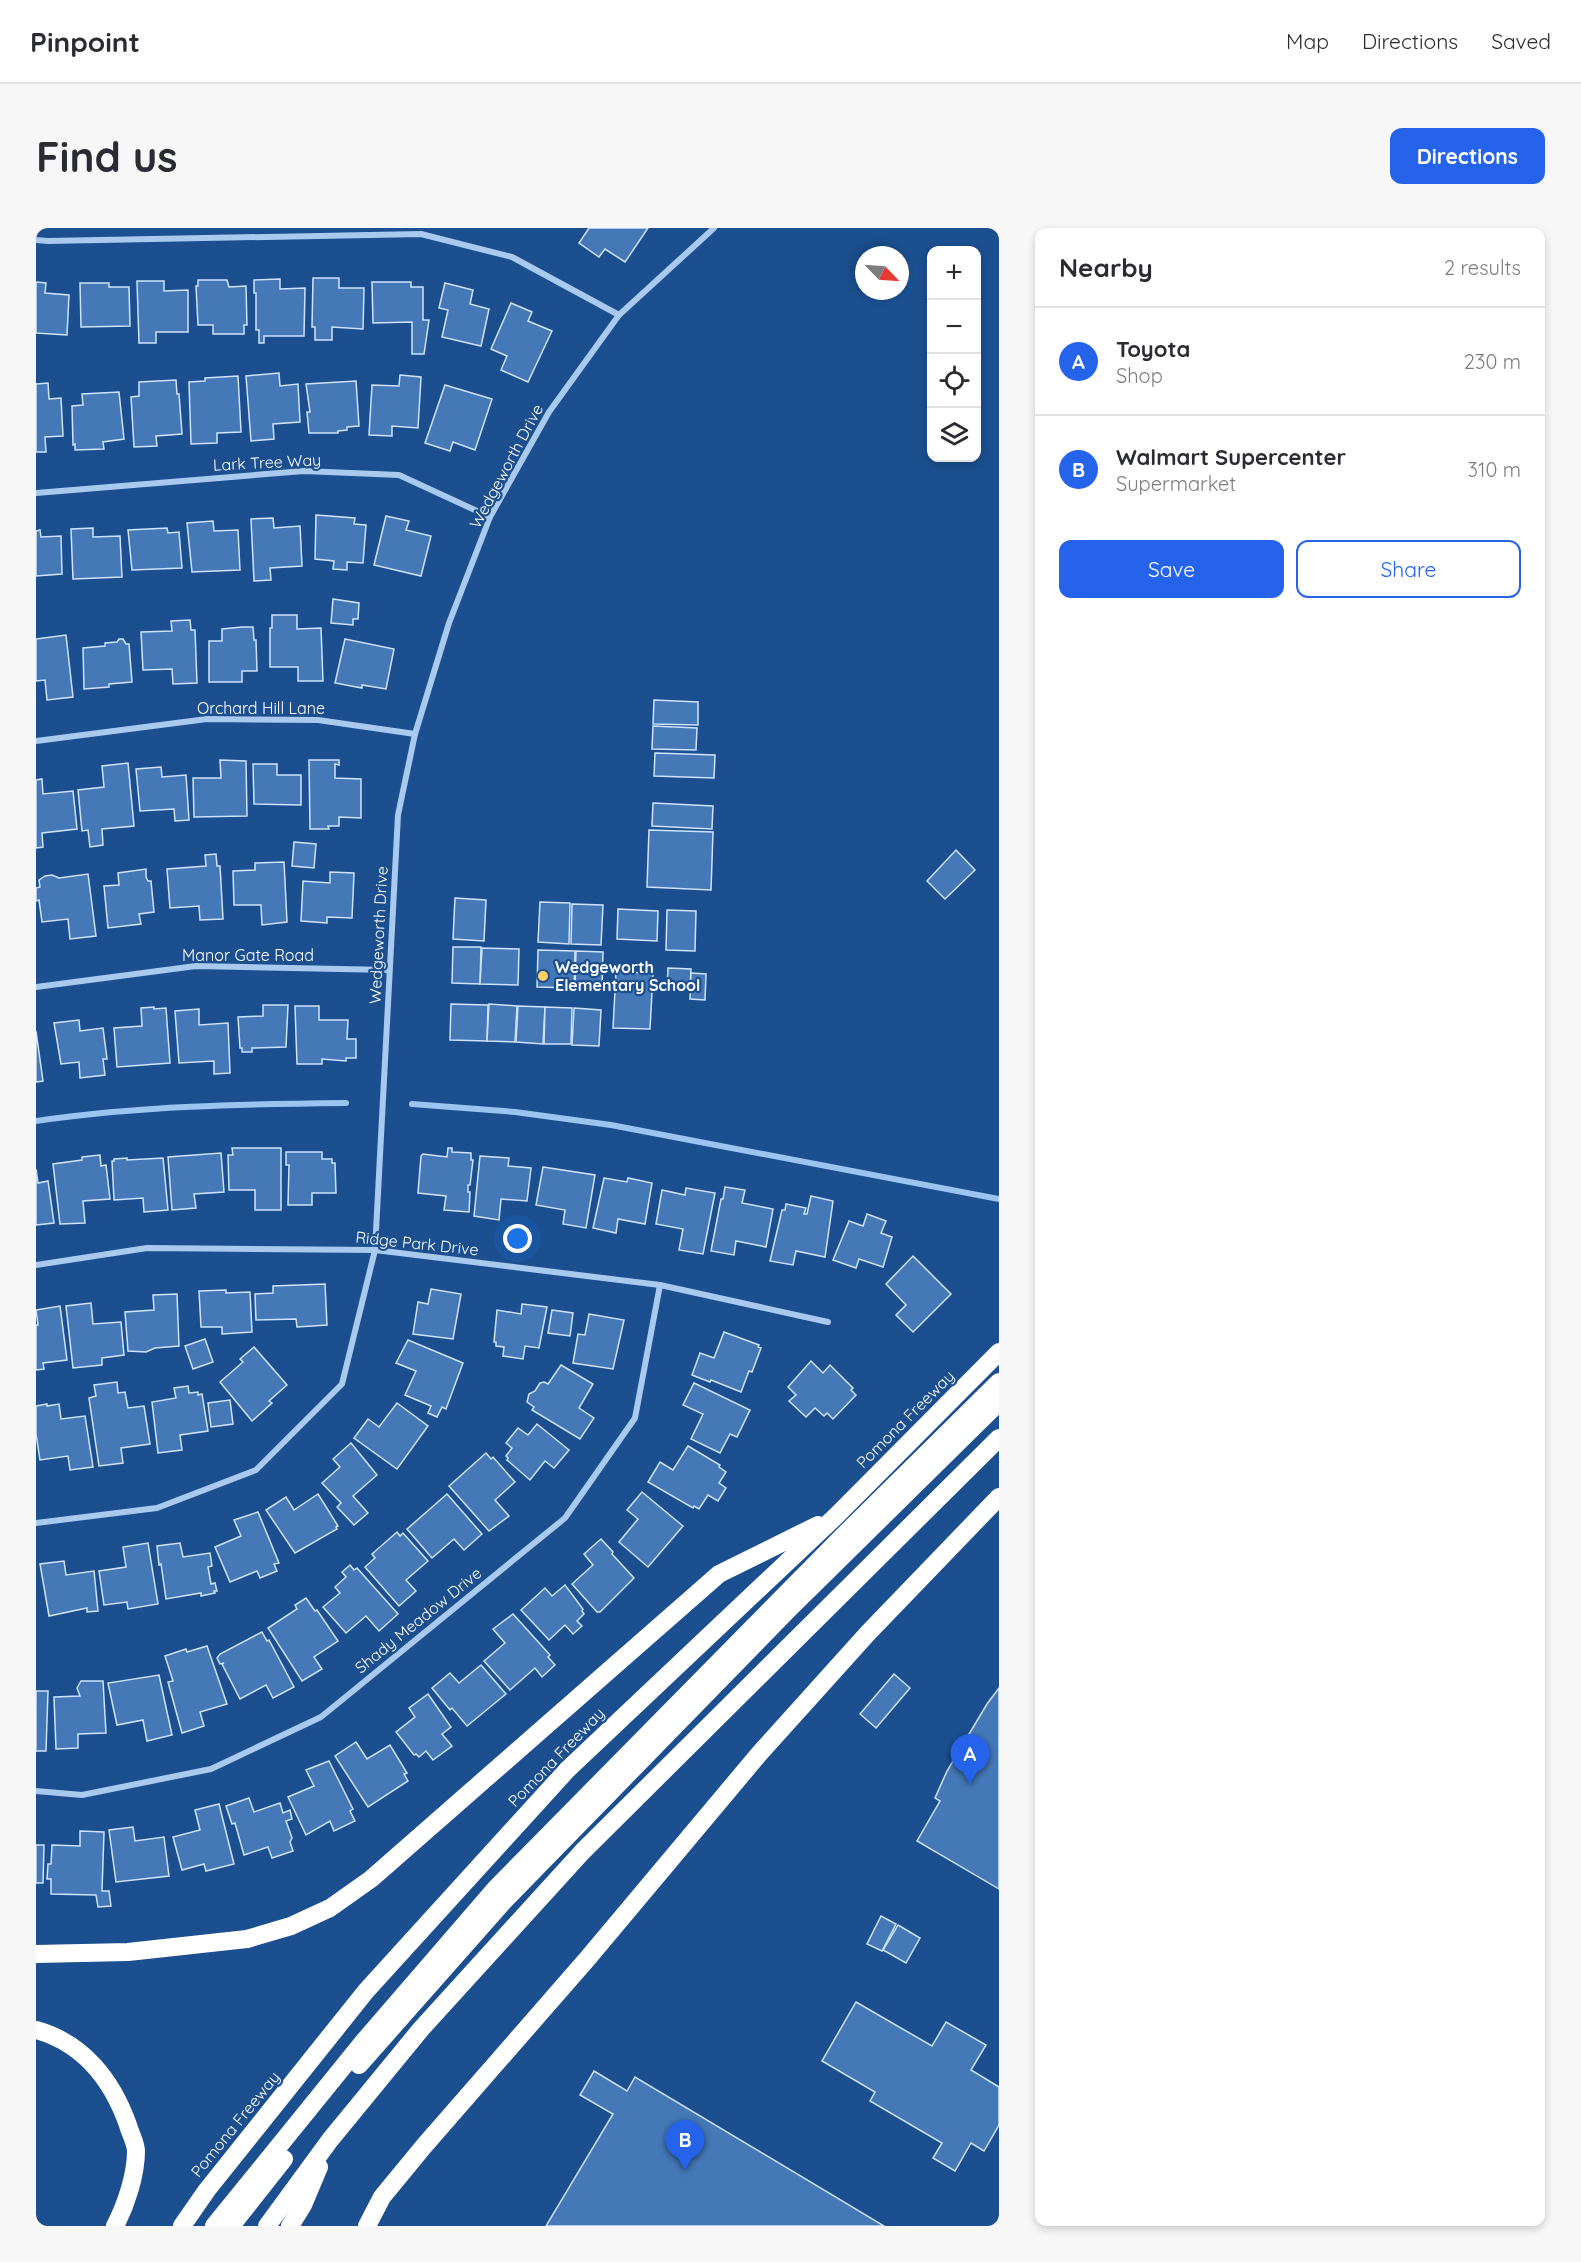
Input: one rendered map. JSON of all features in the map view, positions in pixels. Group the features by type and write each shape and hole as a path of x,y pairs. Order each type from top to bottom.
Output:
{"highway":[{"name":"Pomona Freeway","path":"182,2226 207,2190 366,1991 567,1770 836,1516 999,1353"},
{"path":"214,2226 364,2041 497,1887 842,1537 999,1382"},
{"path":"231,2226 358,2066 503,1902 788,1610 999,1402"},
{"path":"267,2226 330,2140 421,2029 583,1851 999,1438"},
{"path":"367,2226 382,2198 424,2146 588,1958 759,1754 868,1633 999,1497"},
{"path":"36,1954 128,1952 247,1939 291,1926 330,1908 371,1879 719,1574 836,1516"},
{"path":"36,2030 52,2034 86,2056 108,2082 120,2103 136,2149 132,2177 115,2226"},
{"path":"290,2226 303,2205 330,2140"}],"street":[{"name":"Wedgeworth Drive","path":"36,1523 157,1508 256,1470 342,1384 375,1250 398,815 415,734 449,622 490,517 549,412 619,315 714,228"},
{"path":"36,240 421,231 512,257 619,315"},
{"name":"Lark Tree Way","path":"36,493 303,471 399,475 490,517"},
{"name":"Orchard Hill Lane","path":"36,741 207,719 318,720 415,734"},
{"name":"Manor Gate Road","path":"36,987 196,966 389,970"},
{"name":"Ridge Park Drive","path":"36,1265 147,1248 375,1250 660,1285 828,1322"},
{"name":"Shady Meadow Drive","path":"36,1791 82,1795 211,1769 321,1717 565,1518 635,1418 660,1285"}],"building":[{"path":"589,228 648,228 625,262 605,249 599,257 579,243"},
{"path":"313,278 339,278 339,288 364,288 363,329 332,327 332,340 315,340 315,327 312,327"},
{"path":"280,279 280,289 305,288 304,336 264,336 264,343 259,343 259,330 256,330 254,280"},
{"path":"198,280 227,280 229,287 246,286 247,325 244,325 244,334 213,334 213,325 198,325 196,286 198,286"},
{"path":"137,281 164,281 164,291 188,290 188,332 156,332 156,343 139,343"},
{"path":"36,282 46,283 45,293 69,295 67,335 36,333"},
{"path":"372,282 411,282 411,287 423,287 423,320 429,320 424,354 412,354 412,322 373,323"},
{"path":"80,283 109,283 109,287 129,287 130,326 81,327"},
{"path":"445,283 473,290 470,304 489,309 481,346 442,337 448,310 439,308"},
{"path":"511,303 532,312 528,321 552,331 528,382 501,370 507,356 491,349"},
{"path":"279,373 280,386 298,384 300,422 273,424 274,439 251,441 246,376"},
{"path":"400,375 421,377 418,428 392,426 392,436 369,435 372,385 399,386"},
{"path":"238,376 241,432 217,433 217,443 191,444 189,382 205,381 205,378"},
{"path":"176,380 182,434 156,436 157,446 134,447 131,397 139,396 139,382"},
{"path":"356,381 359,426 347,427 347,430 338,431 338,433 309,433 307,412 310,412 306,384"},
{"path":"48,383 49,399 61,398 63,436 45,437 46,452 36,452 36,384"},
{"path":"445,385 492,399 475,450 453,442 450,451 425,443"},
{"path":"119,392 124,439 103,442 104,449 75,450 72,406 83,405 82,394"},
{"path":"316,515 355,518 354,524 366,525 363,563 347,562 347,570 333,569 334,561 315,559"},
{"path":"386,516 409,521 406,530 431,536 421,576 374,565"},
{"path":"273,518 274,528 300,526 302,566 270,568 271,580 254,581 251,519"},
{"path":"213,521 214,531 238,530 240,570 192,572 187,523"},
{"path":"93,528 93,537 120,536 122,577 73,579 71,529"},
{"path":"167,528 168,533 179,532 182,568 132,570 128,530"},
{"path":"40,530 41,537 61,536 62,574 36,576 36,531"},
{"path":"333,599 359,603 358,619 353,619 353,625 331,623"},
{"path":"272,615 297,615 297,629 321,628 323,681 298,681 298,667 270,667"},
{"path":"190,620 191,630 195,630 197,683 173,684 172,669 143,670 141,632 172,631 171,621"},
{"path":"253,627 254,640 256,640 257,671 242,671 242,682 209,682 209,641 222,641 222,629"},
{"path":"66,635 73,697 47,700 45,680 36,681 36,639"},
{"path":"119,639 129,644 132,682 84,689 83,648 105,646 105,643 117,642"},
{"path":"345,639 394,649 386,689 362,685 362,688 335,683"},
{"path":"654,700 698,702 698,725 653,724"},
{"path":"653,726 697,728 696,750 652,749"},
{"path":"655,753 715,755 714,778 654,776"},
{"path":"220,760 246,761 247,816 194,817 193,778 221,778"},
{"path":"309,760 339,760 339,765 335,764 335,778 361,779 361,818 339,817 339,826 328,826 329,829 310,829"},
{"path":"128,763 134,826 102,829 103,845 90,847 88,830 82,831 78,790 104,787 102,766"},
{"path":"253,764 277,764 277,775 301,775 301,805 254,804"},
{"path":"161,767 162,777 186,775 189,820 175,821 174,809 140,811 136,769"},
{"path":"42,779 43,794 73,791 77,829 42,833 43,847 36,848 36,780"},
{"path":"653,803 713,806 712,829 652,826"},
{"path":"649,830 713,832 711,890 647,887"},
{"path":"294,842 316,844 314,868 292,866"},
{"path":"956,850 975,870 945,899 927,881"},
{"path":"216,854 217,866 220,866 223,919 200,920 199,906 170,908 167,869 206,866 205,855"},
{"path":"284,862 287,922 262,925 261,905 234,905 233,871 255,870 255,863"},
{"path":"146,869 146,877 148,881 151,881 154,912 139,914 141,924 108,928 104,886 119,885 118,873"},
{"path":"330,872 354,873 352,918 327,917 327,923 301,921 303,881 330,883"},
{"path":"88,874 96,936 70,939 68,919 42,922 39,900 36,901 36,888 40,887 39,880 45,876 52,875 59,878"},
{"path":"455,898 486,900 484,941 453,939"},
{"path":"540,902 570,903 569,944 538,942"},
{"path":"572,904 603,905 601,945 571,944"},
{"path":"618,909 658,911 657,941 617,939"},
{"path":"667,910 696,911 695,951 666,950"},
{"path":"453,947 481,947 480,984 452,983"},
{"path":"482,948 519,949 518,985 480,984"},
{"path":"538,950 575,951 574,988 537,987"},
{"path":"576,951 603,952 602,989 575,988"},
{"path":"668,968 691,969 690,990 667,989"},
{"path":"616,972 653,973 650,1029 613,1028"},
{"path":"691,973 706,974 705,1000 690,999"},
{"path":"451,1004 488,1005 487,1041 450,1040"},
{"path":"489,1004 517,1006 515,1042 487,1041"},
{"path":"263,1005 288,1005 286,1047 252,1048 252,1052 242,1052 238,1017 263,1016"},
{"path":"295,1006 319,1006 319,1020 348,1020 347,1039 356,1039 356,1058 346,1058 346,1061 322,1059 322,1064 297,1064"},
{"path":"518,1006 545,1007 543,1044 516,1042"},
{"path":"154,1007 154,1009 166,1008 170,1063 117,1067 114,1028 142,1026 141,1008"},
{"path":"545,1007 572,1008 571,1044 544,1044"},
{"path":"574,1008 601,1010 599,1046 572,1045"},
{"path":"199,1009 199,1025 228,1023 230,1073 214,1074 214,1061 179,1063 175,1011"},
{"path":"79,1020 80,1031 103,1028 107,1059 103,1059 105,1075 80,1078 79,1062 61,1064 54,1023"},
{"path":"36,1031 43,1081 36,1082"},
{"path":"232,1148 281,1148 281,1210 255,1210 255,1190 229,1190 228,1155 233,1155"},
{"path":"448,1148 452,1148 452,1152 471,1153 471,1160 473,1160 470,1185 468,1185 469,1212 444,1210 446,1196 418,1193 421,1156 423,1154 447,1157"},
{"path":"286,1152 322,1152 322,1159 332,1159 332,1163 335,1163 336,1193 312,1193 312,1205 288,1205 289,1165 286,1165"},
{"path":"221,1153 224,1192 194,1194 196,1208 172,1210 168,1157"},
{"path":"100,1155 101,1166 106,1165 110,1199 83,1201 85,1223 60,1224 53,1164"},
{"path":"480,1156 509,1158 508,1166 531,1168 527,1201 501,1199 499,1220 474,1216"},
{"path":"127,1158 127,1160 163,1158 168,1210 144,1212 143,1198 114,1200 112,1161"},
{"path":"543,1167 595,1175 586,1228 563,1224 565,1210 536,1205"},
{"path":"36,1169 38,1183 48,1181 54,1223 36,1225"},
{"path":"604,1178 627,1182 628,1178 652,1183 645,1224 618,1219 616,1233 593,1228"},
{"path":"725,1187 745,1190 742,1203 773,1209 766,1247 736,1241 734,1255 711,1251"},
{"path":"686,1188 715,1193 703,1254 679,1250 683,1229 656,1224 662,1190 685,1195"},
{"path":"811,1196 833,1201 825,1257 796,1251 793,1265 770,1261 782,1210 785,1210 786,1204 806,1208 804,1214 807,1214"},
{"path":"867,1214 886,1221 881,1233 892,1237 883,1267 859,1259 856,1268 833,1260 849,1221 863,1226"},
{"path":"913,1256 951,1294 913,1332 896,1315 906,1305 886,1284"},
{"path":"325,1284 327,1325 297,1327 296,1319 256,1320 255,1294 273,1293 273,1286"},
{"path":"431,1289 461,1294 453,1339 413,1334 418,1302 428,1304"},
{"path":"226,1290 226,1293 250,1292 252,1332 222,1334 222,1327 201,1327 199,1291"},
{"path":"177,1294 179,1346 155,1348 146,1352 128,1351 125,1312 154,1310 153,1295"},
{"path":"91,1303 93,1324 121,1322 124,1355 102,1358 102,1365 73,1368 66,1306"},
{"path":"522,1304 547,1307 539,1348 525,1346 523,1359 503,1356 504,1347 496,1346 494,1342 497,1310 521,1314"},
{"path":"60,1306 67,1360 43,1363 44,1369 36,1370 36,1325 38,1325 36,1310"},
{"path":"552,1310 573,1313 570,1336 548,1333"},
{"path":"589,1314 624,1320 613,1369 573,1363 578,1334 585,1335"},
{"path":"724,1332 759,1345 758,1347 761,1348 741,1392 692,1375 700,1353 714,1358"},
{"path":"205,1339 213,1362 193,1369 185,1346"},
{"path":"408,1340 463,1363 446,1409 442,1407 437,1417 428,1413 431,1406 405,1395 416,1371 396,1363"},
{"path":"254,1347 287,1385 252,1421 220,1382 243,1362 240,1359"},
{"path":"811,1361 823,1373 830,1365 853,1388 851,1390 856,1395 833,1419 827,1413 824,1416 815,1408 806,1417 789,1401 796,1395 788,1387"},
{"path":"561,1365 593,1384 579,1408 594,1418 580,1439 532,1410 534,1407 527,1402 529,1394 535,1391 540,1383 548,1384"},
{"path":"117,1382 118,1393 125,1392 128,1408 144,1406 150,1444 121,1448 123,1463 99,1466 89,1398 96,1396 94,1385"},
{"path":"694,1383 750,1410 737,1437 730,1434 720,1453 691,1439 703,1414 683,1405"},
{"path":"188,1386 189,1393 202,1394 208,1431 180,1435 182,1450 158,1453 152,1402 176,1398 174,1388"},
{"path":"230,1400 233,1424 211,1427 208,1403"},
{"path":"397,1403 428,1426 397,1469 354,1438 368,1419 379,1427"},
{"path":"47,1404 47,1406 59,1404 61,1419 85,1416 93,1467 70,1470 68,1456 40,1460 36,1434 36,1406"},
{"path":"537,1424 569,1450 554,1468 545,1461 530,1480 507,1460 506,1456 512,1448 506,1443 518,1428 528,1435"},
{"path":"351,1443 377,1475 353,1496 368,1513 354,1525 337,1507 341,1503 322,1483 340,1467 333,1459"},
{"path":"688,1446 720,1465 719,1467 726,1472 719,1483 726,1488 718,1501 708,1495 699,1509 694,1506 693,1508 648,1482 660,1462 673,1470"},
{"path":"486,1453 491,1459 493,1457 515,1482 495,1500 509,1516 489,1531 449,1486"},
{"path":"642,1492 683,1526 648,1567 619,1542 638,1519 627,1510"},
{"path":"318,1494 338,1526 337,1529 295,1553 266,1510 286,1497 294,1510"},
{"path":"447,1494 482,1534 464,1550 454,1539 432,1558 407,1529"},
{"path":"258,1512 279,1563 274,1564 277,1571 260,1578 257,1571 230,1582 215,1547 241,1536 234,1520"},
{"path":"397,1532 400,1536 403,1533 428,1561 406,1580 416,1591 399,1606 365,1567 375,1558 372,1554"},
{"path":"601,1539 634,1578 600,1612 597,1612 572,1584 593,1565 584,1554"},
{"path":"148,1543 158,1604 128,1609 127,1602 104,1605 99,1571 126,1567 123,1547"},
{"path":"180,1543 183,1557 210,1553 212,1566 208,1567 211,1584 215,1583 217,1591 214,1591 215,1593 166,1599 157,1546"},
{"path":"64,1561 66,1575 94,1571 98,1611 87,1612 87,1608 49,1616 40,1564"},
{"path":"350,1565 354,1570 357,1568 398,1614 379,1631 366,1616 346,1633 323,1607 340,1593 335,1587 346,1577 342,1572"},
{"path":"565,1585 583,1609 584,1614 577,1621 582,1626 573,1634 565,1625 549,1640 521,1610 545,1588 552,1596"},
{"path":"306,1598 338,1641 314,1657 322,1669 302,1681 268,1628 297,1609 295,1605"},
{"path":"513,1614 550,1655 548,1657 555,1665 542,1677 535,1668 510,1690 484,1661 505,1643 493,1629"},
{"path":"262,1632 267,1641 269,1640 294,1687 273,1698 266,1685 240,1699 222,1664 224,1663 220,1664 217,1658 220,1654"},
{"path":"207,1646 227,1704 200,1712 204,1726 182,1733 168,1682 173,1681 165,1656 186,1649 187,1652"},
{"path":"481,1665 506,1694 467,1726 432,1688 450,1673 459,1683"},
{"path":"894,1674 910,1688 876,1728 860,1714"},
{"path":"159,1675 172,1735 147,1741 143,1720 117,1725 108,1683"},
{"path":"81,1681 103,1681 106,1733 78,1734 78,1748 56,1749 54,1697 80,1696 77,1688"},
{"path":"999,1688 999,1889 917,1841 940,1801 935,1798 947,1771"},
{"path":"36,1691 48,1691 46,1751 36,1751"},
{"path":"428,1694 451,1727 442,1734 452,1746 433,1760 426,1751 419,1757 414,1755 396,1732 415,1717 409,1708"},
{"path":"356,1742 367,1759 390,1745 407,1773 404,1774 408,1781 368,1807 335,1756"},
{"path":"329,1761 353,1809 350,1811 355,1821 334,1831 330,1821 306,1835 288,1797 314,1786 306,1770"},
{"path":"249,1798 254,1812 280,1803 283,1813 290,1810 292,1819 286,1821 292,1838 290,1842 293,1851 272,1858 268,1847 244,1855 235,1823 232,1824 226,1806"},
{"path":"219,1804 234,1864 206,1871 204,1864 182,1870 173,1837 200,1830 195,1810"},
{"path":"133,1827 135,1841 164,1837 169,1876 116,1882 109,1830"},
{"path":"80,1831 104,1832 102,1891 109,1891 111,1906 98,1907 96,1895 51,1894 51,1879 47,1879 52,1845 80,1846"},
{"path":"36,1845 44,1845 43,1883 36,1883"},
{"path":"881,1916 896,1924 882,1951 867,1944"},
{"path":"898,1925 920,1938 906,1963 883,1950"},
{"path":"856,2002 932,2046 946,2022 986,2045 971,2070 999,2087 999,2125 984,2151 971,2143 955,2171 933,2158 942,2143 870,2101 875,2092 822,2061"},
{"path":"594,2071 627,2091 635,2077 884,2226 546,2226 613,2114 580,2095"}],"waterway":[{"path":"36,1121 152,1109 346,1103"},
{"path":"412,1104 515,1112 611,1125 999,1199"}],"place":[{"name":"Wedgeworth Elementary School","path":"543,976"},
{"name":"Toyota","path":"970,1784"},
{"name":"Walmart Supercenter","path":"685,2170"}]}
